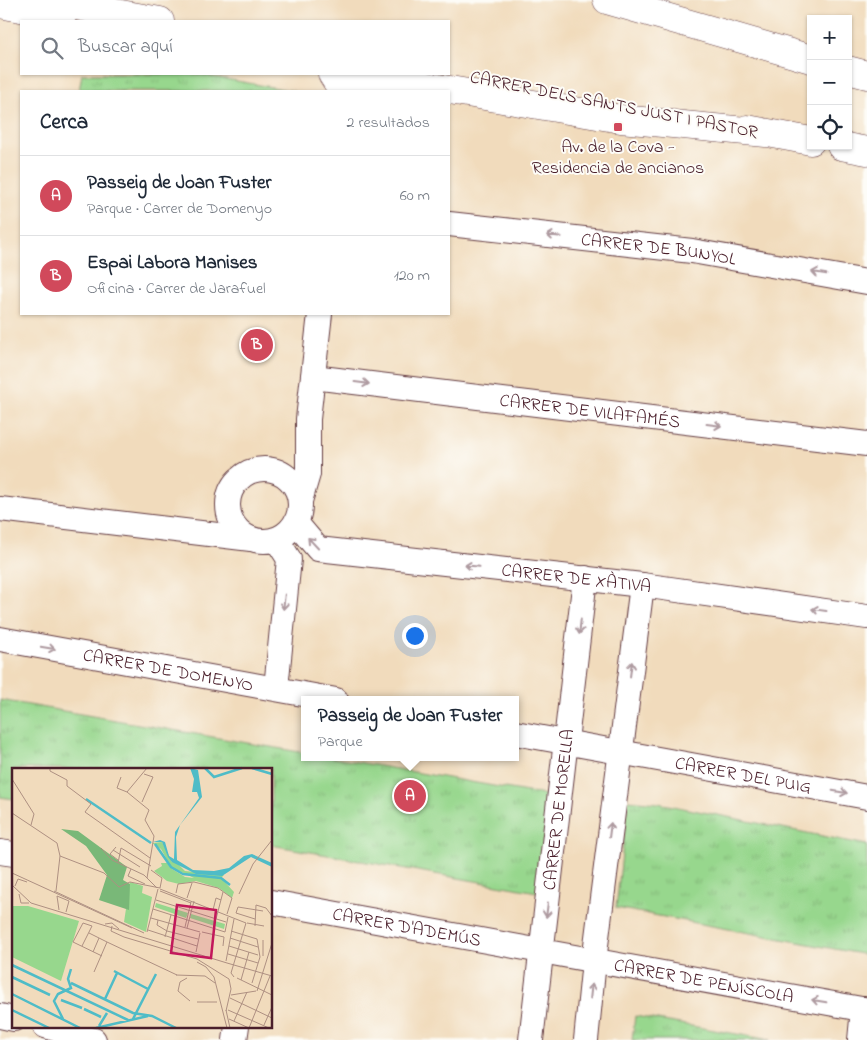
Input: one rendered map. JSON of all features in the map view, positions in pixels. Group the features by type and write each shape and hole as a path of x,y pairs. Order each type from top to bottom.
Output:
{"main road":[{"path":"42,0 154,20"},
{"path":"607,0 807,58"},
{"path":"0,4 85,20"},
{"path":"852,71 867,75"},
{"name":"CARRER DELS SANTS JUST I PASTOR","path":"450,72 766,133"},
{"name":"CARRER DELS SANTS JUST I PASTOR","path":"332,79 339,85 352,89 365,83 397,81 622,119 766,133"},
{"path":"766,133 807,140"},
{"path":"852,148 867,151"}],"street":[{"name":"CARRER DE BUNYOL","path":"450,224 692,250 867,282"},
{"path":"0,509 250,539 277,540 288,533 298,512 308,474 308,420 320,315"},
{"name":"CARRER DE VILAFAMÉS","path":"313,377 867,444"},
{"path":"276,471 295,450 308,420"},
{"path":"250,539 235,528 228,510 232,486 252,471 276,471 293,482 298,512"},
{"path":"174,530 228,510"},
{"name":"CARRER DE XÀTIVA","path":"298,512 318,549 642,585 867,617"},
{"path":"276,688 289,559 277,540"},
{"name":"CARRER DE MORELLA","path":"530,1040 567,743 585,578"},
{"path":"586,1040 594,961 642,585"},
{"name":"CARRER DE DOMENYO","path":"0,639 316,696"},
{"path":"519,734 620,752"},
{"name":"CARRER DEL PUIG","path":"620,752 867,797"},
{"name":"CARRER D'ADEMÚS","path":"272,902 542,952"},
{"name":"CARRER DE PENÍSCOLA","path":"542,952 865,1009"},
{"path":"860,1040 865,1009"},
{"path":"50,1028 71,1036 94,1040"}],"green space":[{"path":"82,75 203,75 288,90 79,90"},
{"path":"0,700 301,752 301,761 352,761 550,796 537,892 272,845 272,768 12,768 12,799 0,797"},
{"path":"628,800 658,803 867,845 867,955 616,908"},
{"path":"635,1016 770,1040 632,1040"}],"place":[{"name":"Av. de la Cova - Residencia de ancianos","path":"618,127"},
{"name":"Espai Labora Manises","path":"257,345"},
{"name":"Passeig de Joan Fuster","path":"410,796"}]}
